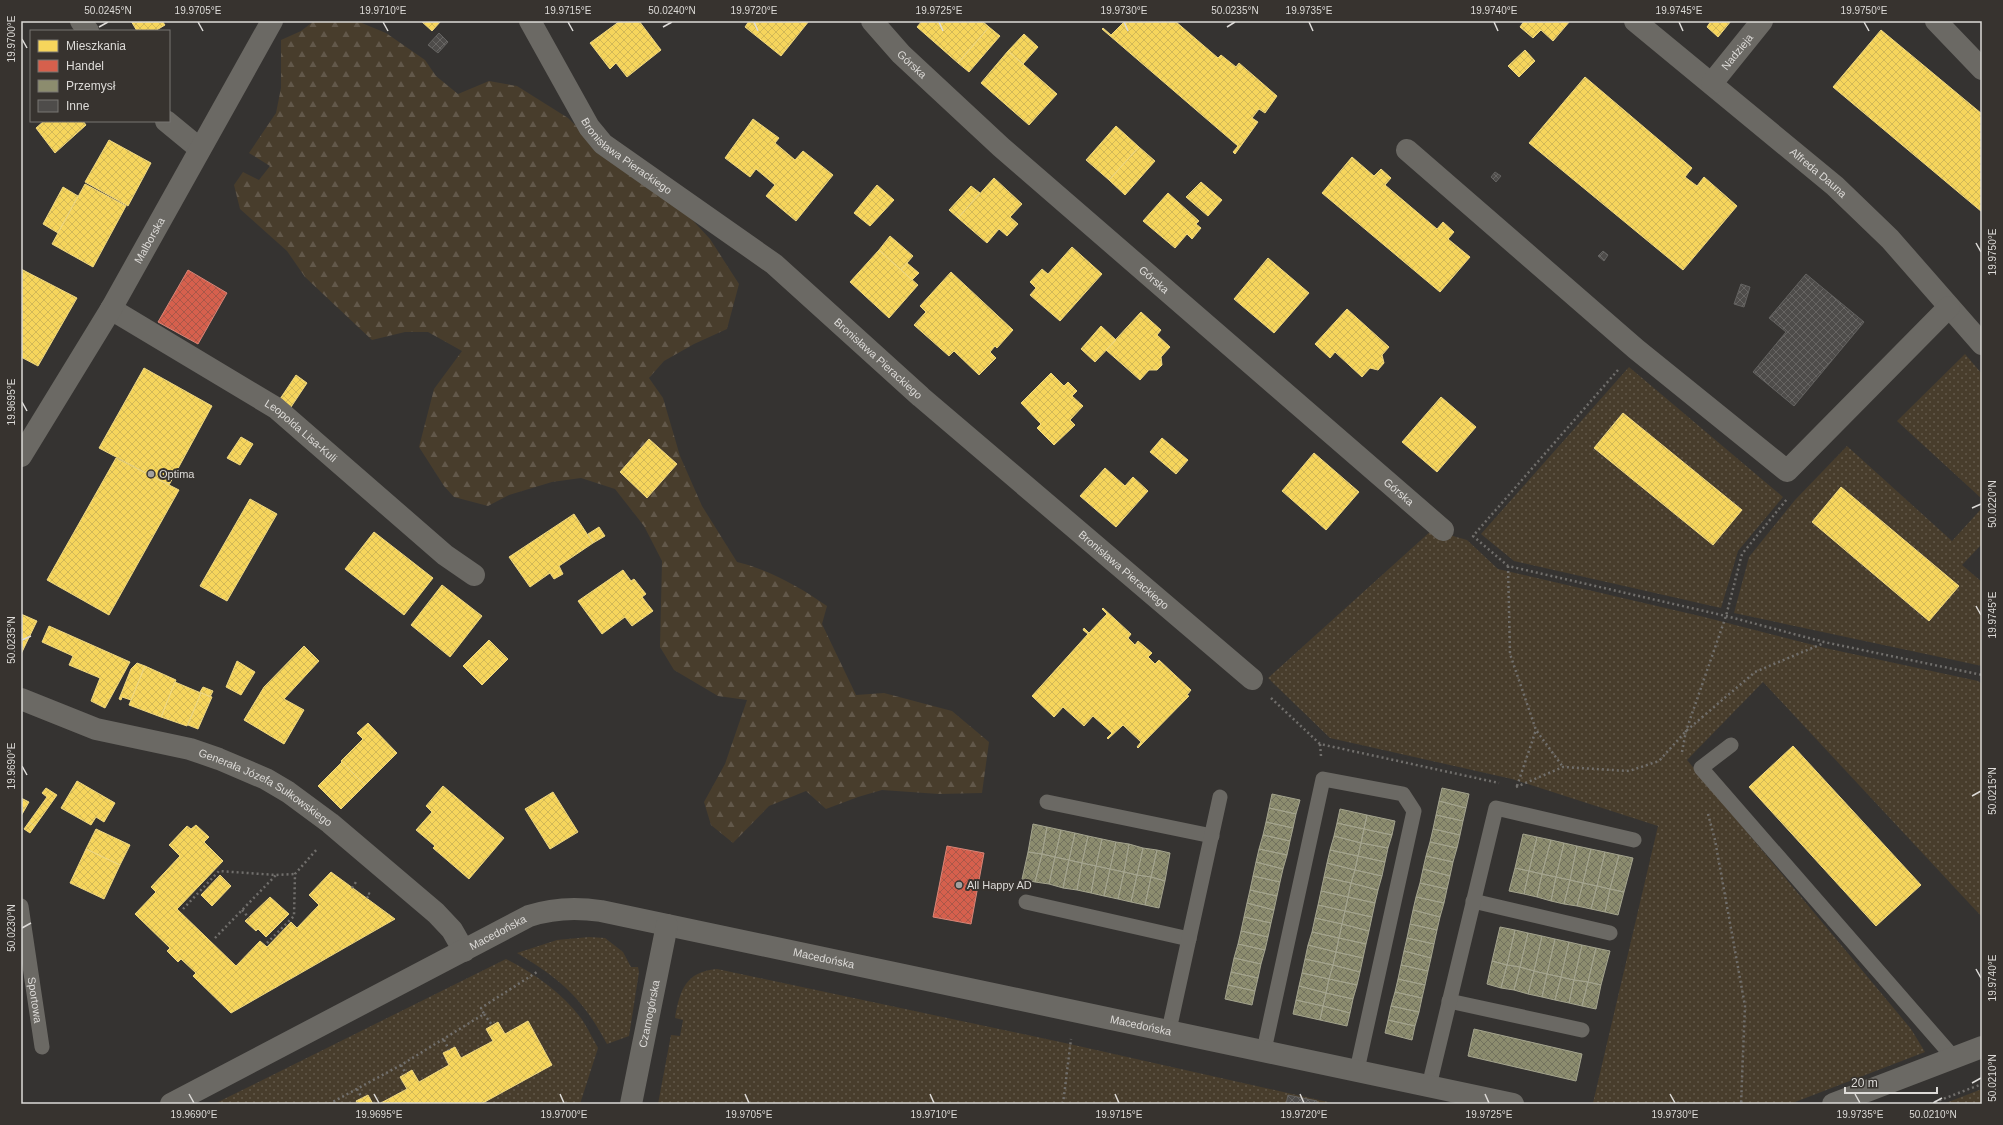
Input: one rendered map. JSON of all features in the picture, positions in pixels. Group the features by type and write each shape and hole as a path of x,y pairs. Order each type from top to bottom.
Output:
{"street":[{"path":"81,21 87,30"},
{"name":"Malborska","path":"21,456 111,309 272,21"},
{"name":"Bronisława Pierackiego","path":"530,21 589,127 603,144 774,264 921,397 1252,679"},
{"name":"Górska","path":"872,21 901,54 1001,147 1443,530"},
{"name":"Alfreda Dauna","path":"1635,21 1712,83 1835,186 1867,215 1982,344"},
{"name":"Nadzieja","path":"1712,83 1762,21"},
{"path":"1936,21 1982,69"},
{"path":"167,122 200,149"},
{"path":"1407,150 1636,349 1787,471 1949,307"},
{"name":"Leopolda Lisa-Kuli","path":"111,309 276,408 445,555 474,575"},
{"name":"Generała Józefa Sułkowskiego","path":"21,699 96,729 190,750 218,759 266,779 309,806 436,913 452,930 464,951"},
{"name":"Macedońska","path":"171,1104 529,916 544,911 561,908 601,911 1264,1050 1513,1104"},
{"name":"Czarnogórska","path":"631,1104 667,925"},
{"path":"1834,1104 1982,1047"}],"lane":[{"path":"1732,745 1701,768 1954,1058"},
{"path":"1264,1050 1323,779 1403,794 1414,811 1356,1070"},
{"path":"1169,1030 1220,797"},
{"path":"1047,802 1212,836"},
{"path":"1429,1086 1496,808 1634,840"},
{"path":"1473,901 1610,933"},
{"path":"1026,902 1189,939"},
{"name":"Sportowa","path":"21,906 42,1047"},
{"path":"1449,1001 1582,1030"}],"path":[{"path":"1636,349 1473,536 1508,566 1726,616 1824,642 1982,675"},
{"path":"1681,757 1686,731 1726,616 1742,554 1790,496 1787,471"},
{"path":"1508,566 1510,654 1536,730 1563,767"},
{"path":"1496,808 1517,787 1563,767 1629,771 1659,761 1686,731 1755,672 1824,642"},
{"path":"1252,679 1320,744 1502,784"},
{"path":"1517,787 1536,730"},
{"path":"1320,744 1323,779"},
{"path":"1510,785 1517,787"},
{"path":"1704,808 1708,814 1715,840 1745,1006 1741,1104"},
{"path":"267,944 294,916 295,874 322,842"},
{"path":"183,909 219,871 276,875 295,874"},
{"path":"215,938 276,875"},
{"path":"352,888 356,882"},
{"path":"367,898 370,894"},
{"path":"242,910 249,918"},
{"path":"492,1025 481,1008 537,972"},
{"path":"329,1104 402,1065 484,1014"},
{"path":"1063,1104 1073,1033"},
{"path":"444,1040 449,1050"},
{"path":"402,1065 406,1074"},
{"path":"1930,1104 1982,1084"},
{"path":"357,1089 362,1098"}],"green space":[{"path":"314,21 357,21 386,33 425,60 436,76 458,94 489,81 517,86 568,118 604,153 686,213 710,239 739,284 727,329 694,344 664,361 649,378 663,398 680,456 702,506 737,562 773,574 806,592 827,606 822,624 856,695 884,693 952,711 989,742 982,793 939,794 882,790 826,809 806,791 769,806 733,843 711,825 704,802 725,764 747,700 718,696 674,670 660,647 662,561 644,526 615,489 581,478 552,482 509,495 488,506 454,497 444,486 419,447 434,389 462,351 428,332 405,332 372,340 305,277 287,251 240,209 234,185 243,172 259,180 270,166 249,153 276,113 281,88 281,40 301,31"},
{"path":"1965,354 1982,374 1982,499 1897,421"},
{"path":"1629,367 1783,497 1738,551 1721,608 1514,561 1481,534"},
{"path":"1847,446 1952,541 1982,508 1982,544 1962,565 1982,582 1982,666 1734,613 1749,557 1795,500"},
{"path":"1432,530 1467,540 1498,569 1704,617 1825,648 1978,681 1982,684 1982,917 1763,682 1687,760 1911,1029 1925,1052 1790,1104 1593,1103 1658,826 1512,779 1330,738 1268,678"},
{"path":"589,937 605,938 623,952 631,967 638,967 639,972 629,1036 607,1044 589,1014 570,991 547,972 517,953 557,940"},
{"path":"506,959 528,971 558,993 583,1021 598,1048 580,1104 214,1104"},
{"path":"717,969 1065,1043 1337,1104 658,1104 671,1035 680,1036 683,1020 675,1018 682,991 691,978 706,971"},
{"path":"1982,1089 1982,1104 1943,1104"}],"building: Mieszkania":[{"path":"131,21 162,21 165,25 157,30 136,30"},
{"path":"421,21 441,21 432,31"},
{"path":"620,21 639,21 661,50 627,77 616,63 610,69 590,43"},
{"path":"749,21 809,21 781,56 745,27"},
{"path":"922,21 982,21 989,27 958,63 917,27"},
{"path":"1125,21 1175,21 1218,58 1221,55 1236,67 1239,63 1277,96 1265,113 1259,109 1252,118 1258,122 1235,154 1233,152 1238,146 1102,29 1103,28 1111,35"},
{"path":"1524,21 1570,21 1553,41 1541,30 1533,38 1520,27"},
{"path":"1711,21 1731,21 1718,37 1707,27"},
{"path":"989,27 1000,36 969,72 958,63"},
{"path":"1881,30 1982,114 1982,212 1833,87"},
{"path":"1024,34 1038,47 1023,64 1008,51"},
{"path":"1525,50 1535,61 1519,77 1508,66"},
{"path":"1008,51 1057,94 1029,125 981,83"},
{"path":"1585,77 1692,168 1685,177 1697,186 1704,177 1737,206 1683,270 1529,143"},
{"path":"753,119 779,138 775,143 795,160 803,151 833,175 796,221 766,196 775,185 756,169 750,177 725,158"},
{"path":"43,122 84,122 86,125 55,153 36,128"},
{"path":"1116,126 1139,147 1109,180 1086,160"},
{"path":"109,140 151,163 128,206 85,182"},
{"path":"1139,147 1155,161 1125,195 1109,180"},
{"path":"1352,157 1374,176 1381,169 1391,178 1385,185 1437,229 1443,222 1454,232 1448,239 1470,257 1440,292 1322,193"},
{"path":"994,178 1022,204 1010,217 1018,224 1007,236 999,229 987,243 958,218"},
{"path":"1201,182 1222,200 1208,216 1186,197"},
{"path":"85,184 126,206 93,267 52,244"},
{"path":"877,185 894,200 870,226 854,213"},
{"path":"971,186 980,193 958,218 949,210"},
{"path":"63,187 78,196 58,233 43,224"},
{"path":"1168,193 1199,221 1196,224 1201,228 1192,239 1187,234 1175,248 1143,221"},
{"path":"890,236 913,256 901,270 879,250"},
{"path":"1072,247 1102,274 1060,321 1030,295 1036,288 1030,282 1042,269 1048,274"},
{"path":"879,250 918,285 889,318 850,282"},
{"path":"1268,258 1309,293 1274,333 1234,299"},
{"path":"907,263 919,273 912,280 901,270"},
{"path":"21,269 77,298 38,366 21,357"},
{"path":"951,272 1013,330 997,348 995,346 990,352 996,358 979,375 954,351 949,356 914,325 926,312 920,306"},
{"path":"1347,309 1389,347 1382,355 1384,363 1378,370 1370,368 1362,377 1335,352 1330,358 1315,344"},
{"path":"1141,312 1161,330 1157,335 1170,347 1161,357 1162,365 1157,370 1149,370 1140,380 1106,350"},
{"path":"1101,326 1116,340 1095,362 1081,349"},
{"path":"144,368 212,406 169,485 99,448"},
{"path":"1051,373 1064,386 1068,382 1077,391 1072,396 1083,406 1070,420 1075,425 1054,445 1037,428 1041,424 1021,403"},
{"path":"296,375 307,383 291,407 280,399"},
{"path":"1441,397 1476,427 1437,472 1402,442"},
{"path":"1623,413 1742,510 1713,545 1594,448"},
{"path":"241,437 253,444 240,465 227,458"},
{"path":"1162,438 1188,460 1176,474 1150,452"},
{"path":"649,439 677,464 647,498 620,472"},
{"path":"1314,453 1359,492 1326,530 1282,491"},
{"path":"116,458 179,490 109,615 47,580"},
{"path":"1105,468 1125,486 1133,477 1148,491 1116,527 1080,496"},
{"path":"1841,487 1959,586 1929,621 1812,522"},
{"path":"250,499 277,514 227,601 200,586"},
{"path":"574,514 593,543 559,566 563,574 554,579 550,573 530,587 509,557"},
{"path":"599,527 605,536 593,543 588,534"},
{"path":"374,532 433,578 404,615 345,569"},
{"path":"623,570 631,581 634,579 646,594 642,597 653,611 632,626 625,617 602,634 578,601"},
{"path":"442,585 482,616 450,657 411,625"},
{"path":"1103,608 1131,634 1128,638 1135,645 1138,641 1152,653 1148,657 1155,664 1159,660 1191,690 1187,695 1189,696 1138,748 1137,747 1141,742 1123,725 1108,739 1107,738 1112,733 1093,716 1084,726 1063,707 1054,717 1032,696 1088,634 1083,630 1084,628 1089,633 1107,614 1102,609"},
{"path":"21,614 37,621 21,654"},
{"path":"49,626 130,662 105,708 91,701 100,678 69,665 73,656 42,642"},
{"path":"489,640 508,659 482,685 463,666"},
{"path":"304,646 319,661 284,699 304,710 284,744 244,720 264,687"},
{"path":"237,661 255,672 241,695 226,687"},
{"path":"137,663 145,666 131,700 122,697 121,700 119,699 131,669"},
{"path":"145,666 176,680 161,717 129,705"},
{"path":"175,682 201,693 187,726 161,717"},
{"path":"203,687 213,691 210,697 200,692"},
{"path":"201,693 212,697 198,729 188,725"},
{"path":"368,723 397,753 365,785 341,761 363,739 357,733"},
{"path":"1793,746 1921,885 1876,926 1749,787"},
{"path":"342,762 365,785 341,809 318,786"},
{"path":"77,781 115,803 104,822 96,817 91,825 61,808"},
{"path":"443,786 504,838 469,879 433,848 435,846 416,830 432,812 426,806"},
{"path":"46,788 57,795 35,826 29,822 47,797 42,793"},
{"path":"553,792 578,832 550,849 525,809"},
{"path":"21,798 29,802 21,816"},
{"path":"29,822 35,826 30,833 24,829"},
{"path":"196,825 209,837 204,842 223,861 177,909 236,966 260,941 267,947 291,922 297,928 319,905 309,895 331,872 395,919 231,1013 193,976 196,973 181,959 178,962 167,951 170,948 135,914 156,892 151,887 180,856 169,845 187,826 191,829"},
{"path":"96,829 130,845 120,865 86,849"},
{"path":"86,849 120,865 104,899 70,883"},
{"path":"220,875 231,886 212,906 201,895"},
{"path":"270,897 289,914 266,937 258,929 256,931 245,921"},
{"path":"528,1021 552,1065 481,1104 379,1104 407,1089 400,1077 412,1070 419,1082 449,1065 443,1053 455,1047 461,1058 493,1041 486,1029 498,1022 505,1034"},
{"path":"368,1095 373,1104 358,1104 356,1101"}],"building: Handel":[{"path":"188,270 227,293 198,344 158,322"},
{"name":"All Happy AD","path":"947,846 984,853 971,924 933,917"}],"building: Przemysł":[{"path":"1442,788 1469,794 1466,808 1439,801"},
{"path":"1272,794 1300,800 1296,814 1269,808"},
{"path":"1439,801 1466,808 1463,821 1436,815"},
{"path":"1269,808 1296,814 1293,828 1266,822"},
{"path":"1340,809 1367,815 1364,829 1337,823"},
{"path":"1367,815 1395,821 1392,835 1364,829"},
{"path":"1436,815 1463,821 1460,835 1433,829"},
{"path":"1266,822 1293,828 1290,841 1263,835"},
{"path":"1337,823 1364,829 1361,843 1334,836"},
{"path":"1033,824 1047,827 1042,854 1028,852"},
{"path":"1047,827 1061,830 1055,857 1042,854"},
{"path":"1364,829 1392,835 1388,848 1361,843"},
{"path":"1433,829 1460,835 1457,848 1430,842"},
{"path":"1061,830 1075,833 1069,860 1055,857"},
{"path":"1075,833 1088,836 1082,863 1069,860"},
{"path":"1523,834 1537,837 1529,871 1515,868"},
{"path":"1263,835 1290,841 1287,855 1259,849"},
{"path":"1088,836 1102,839 1096,866 1082,863"},
{"path":"1334,836 1361,843 1358,856 1330,850"},
{"path":"1537,837 1551,840 1542,874 1529,871"},
{"path":"1102,839 1116,842 1110,869 1096,866"},
{"path":"1551,840 1564,843 1556,877 1542,874"},
{"path":"1116,842 1129,844 1124,872 1110,869"},
{"path":"1430,842 1457,848 1453,862 1426,856"},
{"path":"1361,843 1388,848 1385,862 1358,856"},
{"path":"1564,843 1577,846 1570,880 1556,877"},
{"path":"1129,844 1143,848 1137,875 1124,872"},
{"path":"1577,846 1591,849 1583,883 1570,880"},
{"path":"1143,848 1157,850 1151,877 1137,875"},
{"path":"1259,849 1287,855 1283,869 1256,862"},
{"path":"1591,849 1605,852 1597,886 1583,883"},
{"path":"1157,850 1170,853 1165,881 1151,877"},
{"path":"1330,850 1358,856 1355,870 1327,863"},
{"path":"1028,852 1042,854 1035,882 1022,879"},
{"path":"1605,852 1619,855 1610,889 1597,886"},
{"path":"1042,854 1055,857 1049,884 1035,882"},
{"path":"1619,855 1633,858 1624,892 1610,889"},
{"path":"1358,856 1385,862 1382,876 1355,870"},
{"path":"1426,856 1453,862 1450,876 1423,869"},
{"path":"1055,857 1069,860 1063,888 1049,884"},
{"path":"1069,860 1082,863 1077,890 1063,888"},
{"path":"1256,862 1283,869 1280,882 1253,876"},
{"path":"1082,863 1096,866 1091,893 1077,890"},
{"path":"1327,863 1355,870 1351,883 1324,877"},
{"path":"1096,866 1110,869 1104,896 1091,893"},
{"path":"1515,868 1529,871 1524,894 1509,891"},
{"path":"1110,869 1124,872 1118,899 1104,896"},
{"path":"1423,869 1450,876 1447,889 1420,883"},
{"path":"1355,870 1382,876 1378,890 1351,883"},
{"path":"1529,871 1542,874 1537,897 1524,894"},
{"path":"1124,872 1137,875 1131,902 1118,899"},
{"path":"1542,874 1556,877 1551,901 1537,897"},
{"path":"1137,875 1151,877 1145,905 1131,902"},
{"path":"1253,876 1280,882 1277,896 1250,890"},
{"path":"1151,877 1165,881 1159,908 1145,905"},
{"path":"1324,877 1351,883 1348,897 1321,891"},
{"path":"1556,877 1570,880 1564,904 1551,901"},
{"path":"1570,880 1583,883 1577,906 1564,904"},
{"path":"1351,883 1378,890 1375,903 1348,897"},
{"path":"1420,883 1447,889 1444,903 1416,897"},
{"path":"1583,883 1597,886 1591,909 1577,906"},
{"path":"1597,886 1610,889 1605,912 1591,909"},
{"path":"1610,889 1624,892 1618,915 1605,912"},
{"path":"1250,890 1277,896 1274,910 1247,903"},
{"path":"1321,891 1348,897 1345,911 1318,905"},
{"path":"1348,897 1375,903 1372,917 1345,911"},
{"path":"1416,897 1444,903 1440,917 1413,910"},
{"path":"1247,903 1274,910 1271,923 1244,917"},
{"path":"1318,905 1345,911 1342,924 1315,918"},
{"path":"1413,910 1440,917 1437,930 1410,924"},
{"path":"1345,911 1372,917 1369,931 1342,924"},
{"path":"1244,917 1271,923 1268,937 1241,931"},
{"path":"1315,918 1342,924 1339,938 1312,932"},
{"path":"1342,924 1369,931 1366,944 1339,938"},
{"path":"1410,924 1437,930 1434,944 1407,938"},
{"path":"1500,927 1515,930 1507,965 1492,961"},
{"path":"1515,930 1528,933 1520,967 1507,965"},
{"path":"1241,931 1268,937 1265,950 1238,944"},
{"path":"1312,932 1339,938 1336,952 1308,945"},
{"path":"1528,933 1542,936 1534,971 1520,967"},
{"path":"1542,936 1555,939 1547,974 1534,971"},
{"path":"1339,938 1366,944 1363,958 1336,952"},
{"path":"1407,938 1434,944 1431,958 1404,951"},
{"path":"1555,939 1569,942 1561,977 1547,974"},
{"path":"1569,942 1582,945 1574,980 1561,977"},
{"path":"1238,944 1265,950 1261,964 1234,958"},
{"path":"1308,945 1336,952 1333,965 1305,959"},
{"path":"1582,945 1596,948 1588,982 1574,980"},
{"path":"1596,948 1610,951 1601,985 1588,982"},
{"path":"1404,951 1431,958 1428,971 1401,965"},
{"path":"1336,952 1363,958 1360,972 1333,965"},
{"path":"1234,958 1261,964 1258,978 1231,972"},
{"path":"1305,959 1333,965 1329,979 1302,973"},
{"path":"1492,961 1507,965 1501,988 1487,984"},
{"path":"1333,965 1360,972 1357,985 1329,979"},
{"path":"1401,965 1428,971 1425,985 1398,979"},
{"path":"1507,965 1520,967 1514,990 1501,988"},
{"path":"1520,967 1534,971 1528,994 1514,990"},
{"path":"1534,971 1547,974 1542,997 1528,994"},
{"path":"1231,972 1258,978 1255,991 1228,985"},
{"path":"1302,973 1329,979 1326,993 1299,986"},
{"path":"1547,974 1561,977 1555,1000 1542,997"},
{"path":"1561,977 1574,980 1569,1003 1555,1000"},
{"path":"1329,979 1357,985 1353,999 1326,993"},
{"path":"1398,979 1425,985 1422,998 1395,992"},
{"path":"1574,980 1588,982 1582,1006 1569,1003"},
{"path":"1588,982 1601,985 1596,1009 1582,1006"},
{"path":"1228,985 1255,991 1252,1005 1225,999"},
{"path":"1299,986 1326,993 1323,1006 1296,1000"},
{"path":"1395,992 1422,998 1419,1012 1391,1006"},
{"path":"1326,993 1353,999 1350,1013 1323,1006"},
{"path":"1296,1000 1323,1006 1320,1020 1293,1014"},
{"path":"1323,1006 1350,1013 1347,1026 1320,1020"},
{"path":"1391,1006 1419,1012 1415,1026 1388,1020"},
{"path":"1388,1020 1415,1026 1412,1040 1385,1033"},
{"path":"1474,1029 1582,1054 1576,1081 1468,1056"}],"building: Inne":[{"path":"439,33 448,42 438,53 428,45"},
{"path":"1495,172 1501,176 1496,182 1491,177"},
{"path":"1603,251 1608,255 1604,261 1598,256"},
{"path":"1806,274 1864,322 1794,406 1753,372 1786,332 1769,318"},
{"path":"1741,284 1750,287 1744,307 1734,304"},
{"path":"1288,1095 1317,1101 1317,1104 1286,1104"}],"place":[{"name":"Optima","path":"151,474"},
{"name":"All Happy AD","path":"959,885"}]}
